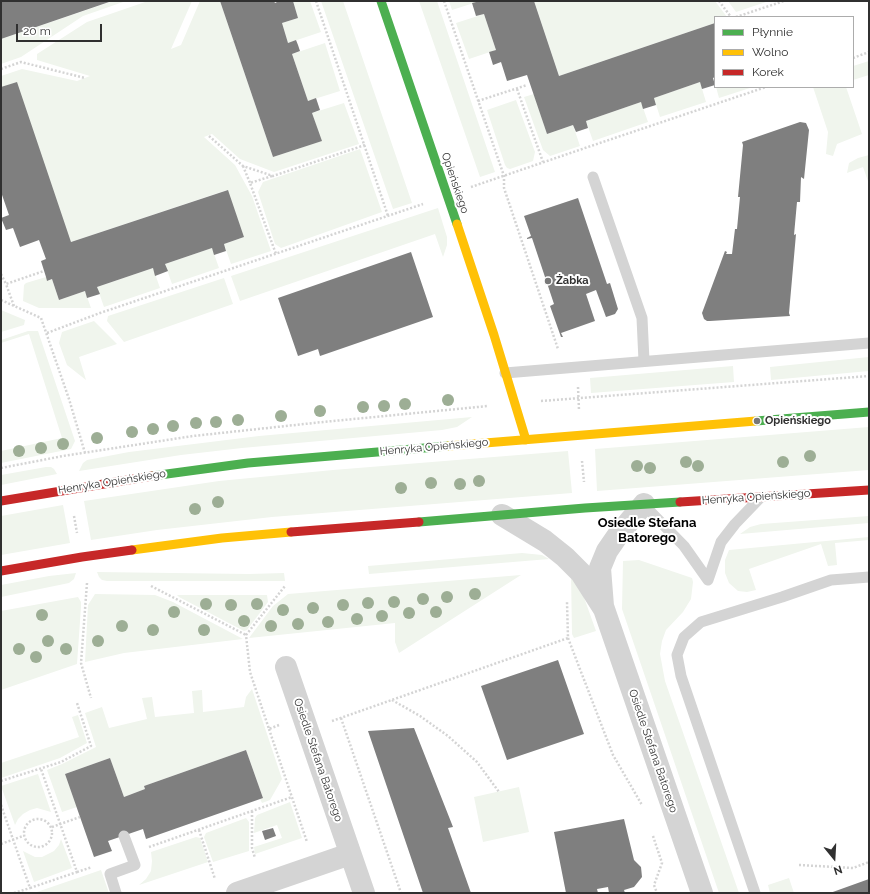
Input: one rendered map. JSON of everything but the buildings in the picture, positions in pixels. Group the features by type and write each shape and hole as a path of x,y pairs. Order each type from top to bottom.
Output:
{"street":[{"name":"Opieńskiego","path":"381,1 526,440"},
{"name":"Henryka Opieńskiego","path":"1,501 178,472 256,462 869,412"},
{"name":"Henryka Opieńskiego","path":"1,571 82,557 222,538 502,514 869,490"},
{"path":"604,609 600,568 607,551 618,535 644,504"},
{"path":"502,514 545,541 565,557 581,573 604,609"},
{"name":"Osiedle Stefana Batorego","path":"604,609 702,893"},
{"name":"Osiedle Stefana Batorego","path":"286,666 364,893"},
{"path":"227,890 264,884 350,854"}],"lane":[{"path":"593,177 642,318 644,361"},
{"path":"505,373 869,343"},
{"path":"644,504 684,546 708,580 721,542 761,497"},
{"path":"755,893 681,676 677,655 684,637 700,622 782,597 831,580 869,576"},
{"path":"116,893 110,874 135,865 124,836"}],"path":[{"path":"316,1 388,216"},
{"path":"444,1 504,176 504,188 564,368 578,380 585,508"},
{"path":"719,1 730,16"},
{"path":"739,16 784,1"},
{"path":"854,58 869,52"},
{"path":"1,69 21,62 85,78"},
{"path":"478,101 528,85"},
{"path":"517,89 543,162"},
{"path":"47,333 100,313 388,216 755,89"},
{"path":"209,136 243,166 273,176"},
{"path":"250,183 364,145"},
{"path":"243,166 276,254"},
{"path":"6,284 44,270"},
{"path":"1,274 15,306"},
{"path":"1,300 42,318 85,453"},
{"path":"1,468 63,456 193,436 323,422 578,398 869,376"},
{"path":"63,456 88,586 81,663 91,698"},
{"path":"151,586 246,635"},
{"path":"286,586 246,635 250,672 315,866"},
{"path":"567,597 568,638 613,755 645,812"},
{"path":"269,729 293,721 318,726 568,638"},
{"path":"391,700 420,716 448,736 477,762 499,792"},
{"path":"1,781 62,762 91,746 77,703"},
{"path":"341,718 401,893"},
{"path":"41,769 77,872"},
{"path":"14,893 131,854 292,797"},
{"path":"1,805 30,888"},
{"path":"252,811 252,848 264,884"},
{"path":"52,827 80,817"},
{"path":"38,818 46,820 52,827 53,833 51,839 44,846 35,847 28,843 23,836 24,827 30,821 38,818"},
{"path":"199,830 227,890"},
{"path":"652,834 662,863 654,885 657,893"},
{"path":"1,844 23,836"},
{"path":"798,865 853,868 869,862"}],"shaded area":[{"path":"113,1 126,1 83,16 21,57 1,64 1,39"},
{"path":"148,1 192,1 171,49 181,45 200,1 220,1 273,157 321,141 312,113 344,103 359,144 274,172 240,159 212,134 204,137 235,165 252,196 271,251 231,264 224,244 244,237 227,190 71,242 1,87 1,76 22,69 77,81 90,76 37,60 37,54 87,22"},
{"path":"293,1 310,1 321,32 288,43 282,23 298,18"},
{"path":"321,1 343,1 412,203 393,209"},
{"path":"419,1 437,1 495,172 480,177"},
{"path":"449,1 480,1 452,10"},
{"path":"534,1 715,1 726,16 714,16 714,23 559,76"},
{"path":"728,1 769,1 736,12"},
{"path":"484,14 496,50 469,59 456,23"},
{"path":"325,43 340,91 308,101 292,54"},
{"path":"869,61 869,75 854,80 854,66"},
{"path":"700,82 706,102 660,117 654,98"},
{"path":"716,88 750,88 719,98"},
{"path":"813,88 846,88 862,134 837,144 833,156 826,154 828,132"},
{"path":"534,94 547,134 573,125 580,146 550,156 543,150 524,97"},
{"path":"516,100 535,152 533,161 510,169 505,165 487,110"},
{"path":"641,102 648,122 593,141 586,121"},
{"path":"360,149 382,212 281,248 275,244 258,192 263,182"},
{"path":"869,155 869,184 863,167 847,173 849,163 858,158"},
{"path":"438,208 447,237 447,245 443,257 435,234 240,301 231,276"},
{"path":"212,248 219,268 172,284 165,264"},
{"path":"153,268 160,288 104,307 97,287"},
{"path":"46,277 48,281 52,279 59,300 85,291 91,308 39,308 23,301 24,285"},
{"path":"224,278 233,304 124,342 107,321 108,316"},
{"path":"1,310 25,320 24,325 1,332"},
{"path":"94,321 117,344 79,357 86,380 67,365 59,343 62,332"},
{"path":"28,331 38,331 75,441 71,449 1,463 1,451 62,438 29,334 1,343 1,340"},
{"path":"869,357 869,371 771,380 770,367"},
{"path":"733,366 734,382 591,393 590,378"},
{"path":"472,417 457,427 442,430 242,448 181,455 79,471 83,463 87,460 129,452 259,436"},
{"path":"869,427 869,470 597,491 595,449"},
{"path":"568,451 572,493 272,517 157,530 91,540 84,501 219,481"},
{"path":"51,467 57,474 1,485 1,475"},
{"path":"63,505 70,543 1,555 1,516"},
{"path":"869,516 869,523 740,534 750,527 761,524"},
{"path":"869,537 869,540 835,543 837,565 828,566 821,544 749,569 756,590 747,592 738,591 729,583 725,573 725,560 729,550"},
{"path":"522,553 542,555 549,559 369,574 368,566"},
{"path":"639,560 692,578 691,599 683,612 666,630 662,641 660,654 665,681 739,893 719,893 622,609 623,561"},
{"path":"97,572 284,573 285,581 107,581 102,580"},
{"path":"76,573 74,579 69,583 1,597 1,585 49,576"},
{"path":"571,574 581,589 596,631 574,638 572,634"},
{"path":"521,575 399,653 395,642 395,623 249,638 273,606 288,594"},
{"path":"95,594 155,595 173,602 243,639 124,653 85,662 88,605"},
{"path":"177,595 267,595 268,602 247,630 244,631"},
{"path":"78,597 81,602 81,607 77,664 1,690 1,611"},
{"path":"252,689 282,779 270,800 262,803 260,799 263,798 246,750 144,786 145,789 124,797 110,758 65,774 77,807 62,812 47,770 96,747 85,713 102,707 109,728 147,719 142,698 152,697 155,717 194,713 192,691 202,690 203,712 244,707 246,697"},
{"path":"78,715 87,743 60,758 1,778 1,763 79,737 72,717"},
{"path":"38,774 51,812 37,808 30,810 18,819 15,825 1,786"},
{"path":"519,787 529,832 483,842 474,797"},
{"path":"290,802 302,838 255,854 254,847 282,838 277,825 254,833 255,818 257,815"},
{"path":"246,818 249,822 249,851 213,862 204,837 206,833"},
{"path":"196,837 200,838 208,862 139,885 146,879 151,871 151,852"},
{"path":"61,839 72,868 34,882 23,851 35,857 42,857 54,851 59,845"},
{"path":"101,870 109,893 34,893"},
{"path":"789,878 794,893 770,893 768,885"}],"traffic: fast":[{"path":"381,1 457,224"},
{"path":"756,421 869,412"},
{"path":"152,476 248,463 448,446"},
{"path":"419,522 585,508 680,502"}],"traffic: slow":[{"path":"457,224 494,335 526,440"},
{"path":"448,446 756,421"},
{"path":"132,550 222,538 291,532"}],"traffic: jam":[{"path":"1,501 152,476"},
{"path":"680,502 869,490"},
{"path":"291,532 419,522"},
{"path":"1,571 132,550"}],"place":[{"name":"Żabka","path":"548,281"},
{"name":"Opieńskiego","path":"757,421"}],"district":[{"name":"Osiedle Stefana Batorego","path":"647,530"}]}
